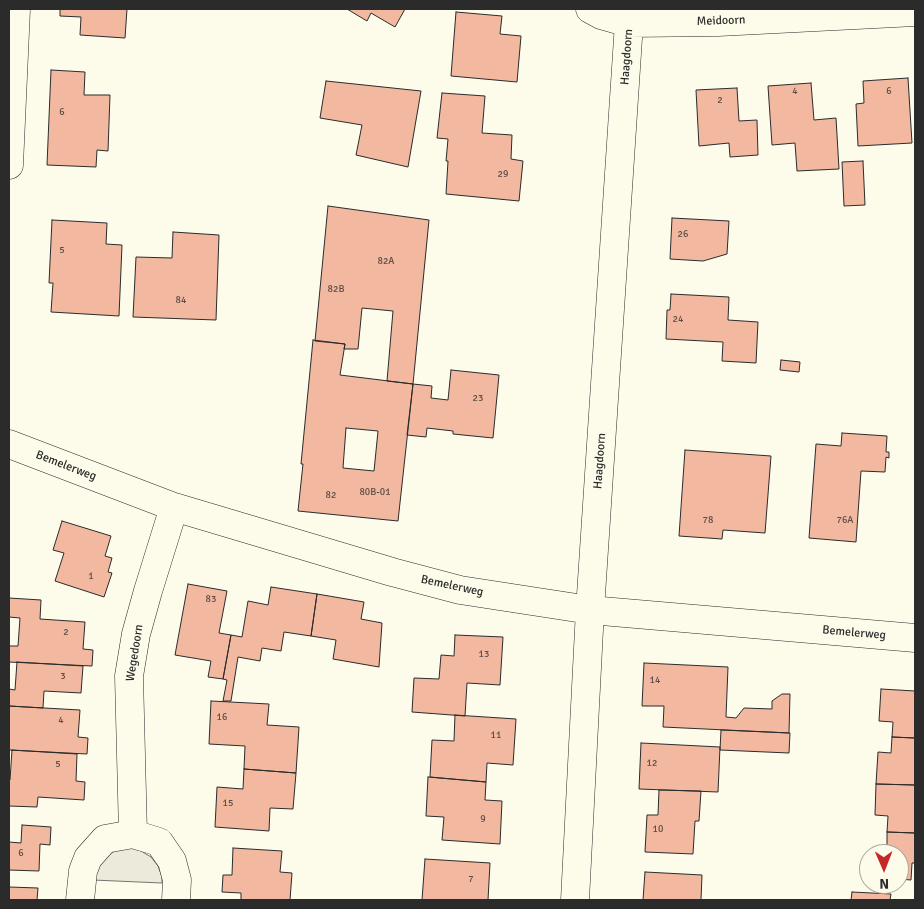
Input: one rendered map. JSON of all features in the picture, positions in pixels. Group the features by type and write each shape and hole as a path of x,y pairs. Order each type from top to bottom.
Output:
{"street":[{"path":"9,165 16,9"},
{"name":"Meidoorn","path":"590,9 601,15 629,23 718,22 915,12"},
{"name":"Haagdoorn","path":"575,900 590,610 629,23"},
{"name":"Bemelerweg","path":"9,444 174,507 319,551 460,590 590,610 915,638"},
{"name":"Wegedoorn","path":"133,834 129,676 136,634 174,507"},
{"path":"80,900 82,871 88,858 105,839 133,834 159,842 172,861 177,880 176,900"}],"shaded area":[{"path":"130,848 141,851 151,857 158,866 162,883 93,880 95,870 109,854 119,849"}],"building":[{"path":"60,9 127,9 125,38 80,35 81,17 60,16"},
{"path":"347,9 405,9 395,27 371,13 367,21"},
{"path":"456,12 502,16 500,34 521,36 517,82 451,76"},
{"path":"51,70 85,72 84,95 110,95 108,151 97,150 96,167 47,165"},
{"path":"908,78 912,143 858,146 856,104 864,103 863,81"},
{"path":"326,81 421,91 408,167 356,155 362,125 320,118"},
{"path":"811,83 814,120 836,118 839,169 797,171 795,143 772,145 768,86"},
{"path":"737,88 739,121 757,120 758,155 730,157 729,143 699,146 696,90"},
{"path":"442,93 485,96 482,133 512,135 511,159 523,161 519,201 446,194 448,139 437,138"},
{"path":"863,161 865,205 844,206 842,162"},
{"path":"328,206 429,220 413,384 387,381 393,311 362,308 358,349 344,349 345,344 315,341"},
{"path":"672,218 729,221 727,254 703,261 670,259"},
{"path":"52,220 107,223 106,244 122,245 119,316 51,312 53,283 49,283"},
{"path":"173,232 219,235 216,320 133,317 136,257 172,258"},
{"path":"671,294 729,297 728,320 758,322 756,363 722,361 723,342 666,339 667,310 670,310"},
{"path":"313,340 345,344 340,375 413,384 398,521 298,511 303,464 301,464","holes":["346,428 378,431 374,471 343,468"]},
{"path":"781,360 800,362 799,372 780,370"},
{"path":"451,370 499,375 493,438 453,434 453,431 427,428 426,437 407,435 413,384 432,386 431,398 448,400"},
{"path":"842,433 887,436 886,452 889,452 889,458 886,457 885,472 861,471 856,542 809,538 816,444 841,446"},
{"path":"685,450 771,456 765,533 723,530 722,539 679,536"},
{"path":"62,521 111,536 105,556 112,558 108,572 112,573 104,597 55,581 64,553 53,550"},
{"path":"188,584 227,591 219,633 231,635 223,679 208,677 211,661 175,655"},
{"path":"271,587 317,594 311,636 284,632 281,651 262,648 260,661 238,657 231,701 223,701 227,680 223,679 231,635 242,637 248,601 268,605"},
{"path":"317,594 364,602 361,619 382,623 379,667 333,659 336,640 311,636"},
{"path":"9,598 41,600 40,619 85,622 83,649 93,650 92,666 9,662 9,646 18,646 20,618 9,617"},
{"path":"455,635 503,637 500,685 467,683 465,716 412,712 414,678 439,679 441,655 454,656"},
{"path":"17,662 83,666 81,693 44,691 43,708 9,706 9,689 15,690"},
{"path":"644,663 728,667 726,717 736,718 744,708 772,709 772,701 782,694 790,694 789,733 663,727 664,706 642,706"},
{"path":"881,689 915,691 915,738 892,737 893,722 879,721"},
{"path":"211,701 269,704 267,725 299,727 296,773 244,769 245,746 209,744"},
{"path":"9,706 80,710 78,737 88,738 87,754 9,750"},
{"path":"455,715 516,719 513,765 487,763 486,782 430,777 432,740 454,741"},
{"path":"721,730 790,733 789,753 720,750"},
{"path":"892,737 915,738 915,785 876,784 878,752 891,753"},
{"path":"641,743 720,747 718,792 639,789"},
{"path":"12,750 77,754 76,781 85,782 84,800 38,797 37,807 9,806"},
{"path":"244,769 296,773 293,809 270,808 269,831 215,827 217,787 243,789"},
{"path":"428,777 486,782 485,800 502,801 500,844 442,840 444,817 426,816"},
{"path":"876,784 915,785 915,833 887,832 888,816 875,815"},
{"path":"659,790 701,791 699,821 695,821 693,854 645,852 647,815 658,815"},
{"path":"22,825 51,827 50,845 40,844 39,871 9,870 9,842 21,843"},
{"path":"887,832 915,833 915,863 912,863 911,880 909,880 909,844 887,844"},
{"path":"233,848 282,851 280,872 292,873 290,900 241,900 241,893 222,892 223,875 232,875"},
{"path":"425,859 490,863 488,900 422,900"},
{"path":"645,872 702,875 701,900 643,900"},
{"path":"9,887 38,888 37,900 9,900"},
{"path":"852,892 859,892 859,894 891,894 890,900 851,900"}]}
